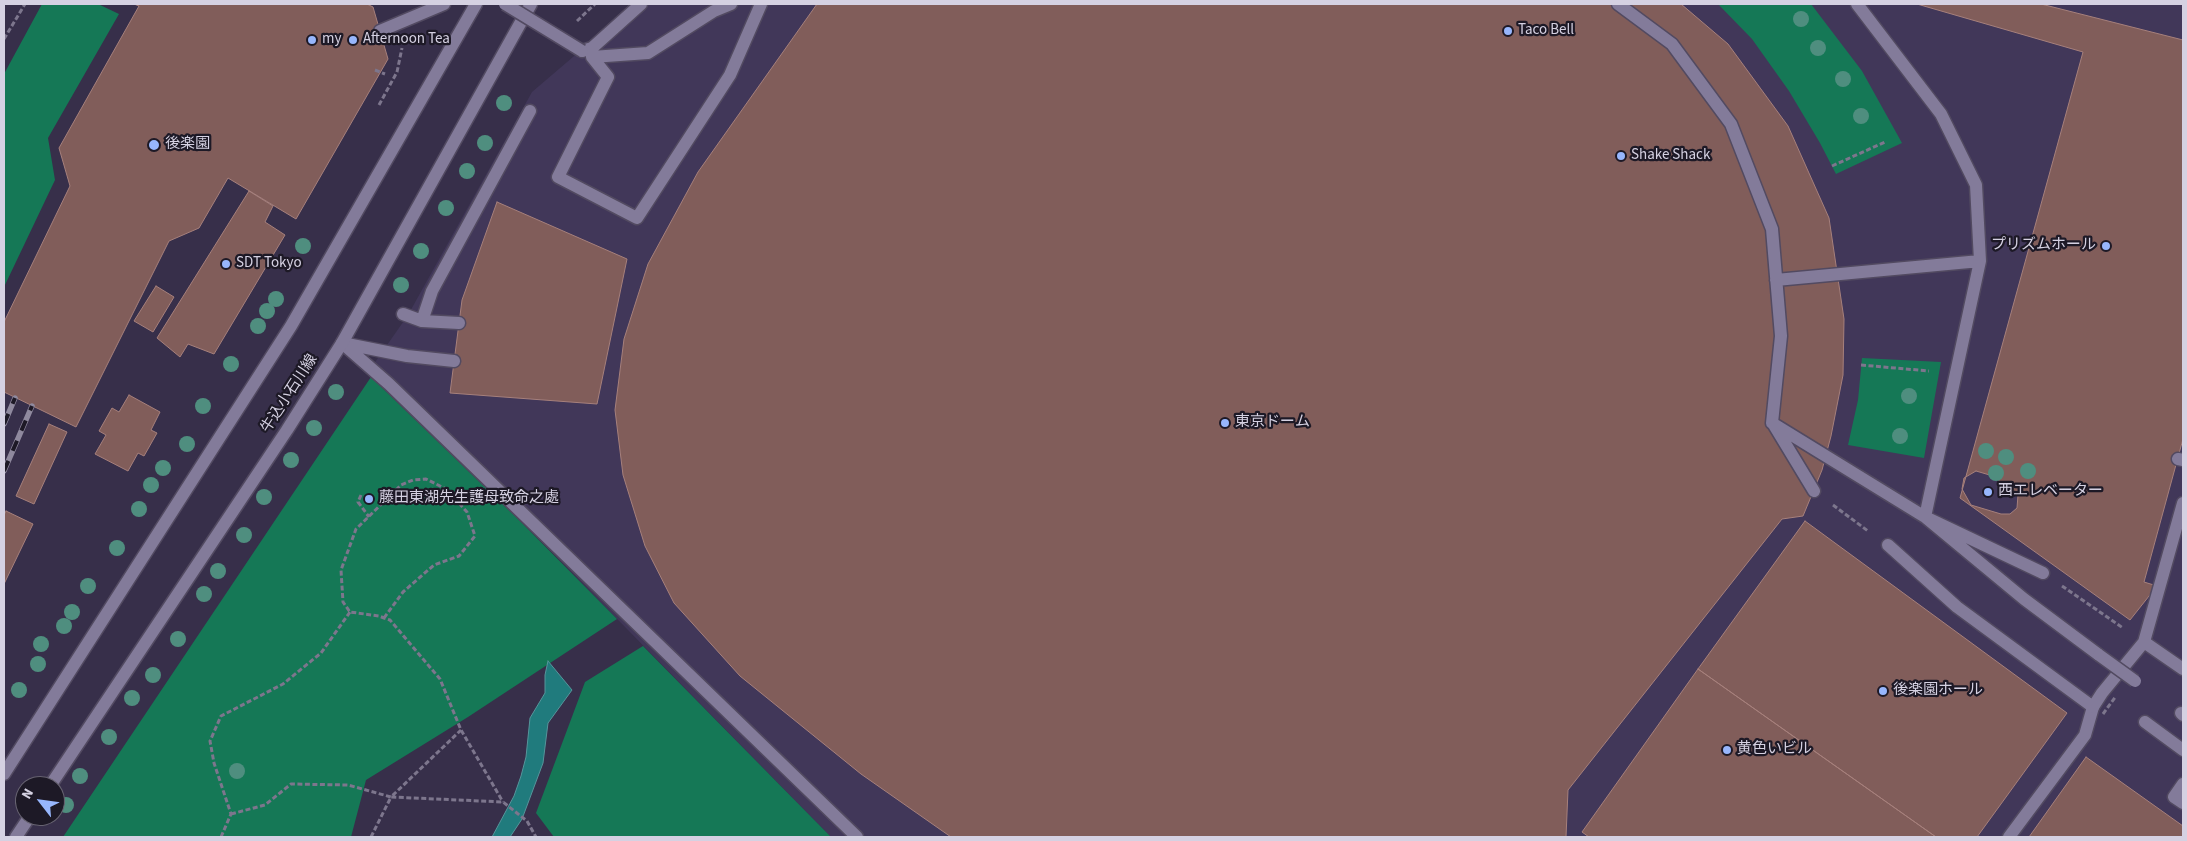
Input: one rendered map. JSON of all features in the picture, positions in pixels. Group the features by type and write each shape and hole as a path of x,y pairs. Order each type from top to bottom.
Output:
{"street":[{"path":"380,31 444,4"},
{"path":"4,774 291,326 476,4"},
{"path":"505,4 582,51 592,48 641,4"},
{"name":"牛込小石川線","path":"57,776 287,430 342,343 531,4"},
{"path":"731,4 712,8 648,53 592,57 608,77 558,177 637,218 730,75 762,4"},
{"path":"1618,4 1672,44 1731,124 1772,228 1781,336 1772,423 1814,491"},
{"path":"1857,4 1941,114 1976,185 1980,261 1925,517"},
{"path":"422,320 432,291 530,112"},
{"path":"1776,280 1980,261"},
{"path":"403,314 422,320 459,322"},
{"path":"342,343 407,356 454,361"},
{"path":"342,343 396,391 857,837"},
{"path":"1772,423 1925,517 2043,573"},
{"path":"2009,837 2085,735 2093,707 2102,692 2144,642 2183,504"},
{"path":"1925,517 2024,599 2136,681"},
{"path":"1888,545 1957,607 2093,707"},
{"path":"2144,642 2183,669"},
{"path":"2145,722 2183,750"},
{"path":"2183,784 2174,797 2183,803"},
{"path":"16,837 23,826"}],"path":[{"path":"4,39 25,4"},
{"path":"379,105 400,62 402,45 398,24"},
{"path":"375,70 385,74"},
{"path":"1832,166 1886,142"},
{"path":"1861,365 1929,371"},
{"path":"384,618 403,592 434,565 459,556 475,536 468,512 446,489 426,479 413,480 401,485 356,529 341,570 342,602 350,612 379,616 384,618 390,620 440,679 461,730 503,802"},
{"path":"1814,491 1888,545"},
{"path":"361,495 358,502 368,517"},
{"path":"2043,573 2144,642"},
{"path":"221,837 231,814 214,763 210,740 221,716 283,684 321,653 350,612"},
{"path":"371,837 391,797 461,730"},
{"path":"231,814 265,805 291,784 348,785 391,797 503,802 527,821 536,837"}],"shaded area":[{"path":"42,4 98,4 119,14 48,138 55,180 4,287 4,74"},
{"name":"東京ドーム","path":"635,4 2183,4 2183,837 831,837 371,368 408,315 532,92"},
{"path":"1718,4 1811,4 1862,71 1902,143 1836,174 1789,91 1752,39"},
{"path":"1862,358 1941,362 1924,458 1848,445 1858,400"},
{"path":"371,377 522,523 617,619 468,717 366,780 351,837 63,837"},
{"path":"643,646 831,837 554,837 536,813 585,682"},
{"path":"548,661 572,690 548,723 543,763 522,819 510,837 492,837 514,796 521,776 526,757 530,718 545,693 545,675"}],"building":[{"name":"後楽園","path":"134,4 367,4 373,7 388,59 296,219 228,178 199,228 169,241 76,427 4,392 4,322 70,186 59,148 139,6"},
{"name":"東京ドーム","path":"817,4 1681,4 1728,44 1788,126 1829,218 1844,319 1843,375 1831,436 1822,470 1803,516 1782,519 1568,790 1566,837 951,837 861,774 740,676 674,603 645,546 623,475 615,410 624,339 648,264 698,172"},
{"name":"プリズムホール","path":"1917,4 2041,4 2183,40 2183,439 2144,582 2157,586 2130,620 1960,498 2083,52"},
{"path":"249,191 273,206 265,222 285,235 214,354 188,344 180,357 157,338"},
{"path":"497,202 627,259 597,404 450,393 462,300"},
{"path":"156,286 174,297 153,332 134,321"},
{"path":"129,395 160,412 151,430 157,433 144,456 138,453 128,471 95,454 106,435 99,431 112,408 119,412"},
{"path":"49,424 67,432 34,504 16,496"},
{"name":"西エレベーター","path":"1976,471 1993,476 2018,495 2017,508 2010,514 2001,514 1971,505 1962,489 1964,478"},
{"path":"6,511 33,524 4,584 4,515"},
{"name":"後楽園ホール","path":"1805,521 2067,713 1977,837 1936,837 1698,669"},
{"name":"黄色いビル","path":"1698,669 1936,837 1589,837 1582,832"},
{"path":"2086,757 2183,826 2183,837 2029,837"}],"railway":[{"path":"4,424 15,398"},
{"path":"4,471 32,406"}],"place":[{"name":"Taco Bell","path":"1508,31"},
{"name":"my","path":"312,40"},
{"name":"Afternoon Tea","path":"353,40"},
{"name":"後楽園","path":"154,145"},
{"name":"Shake Shack","path":"1621,156"},
{"name":"プリズムホール","path":"2106,246"},
{"name":"SDT Tokyo","path":"226,264"},
{"name":"東京ドーム","path":"1225,423"},
{"name":"西エレベーター","path":"1988,492"},
{"name":"藤田東湖先生護母致命之處","path":"369,499"},
{"name":"後楽園ホール","path":"1883,691"},
{"name":"黄色いビル","path":"1727,750"}]}
